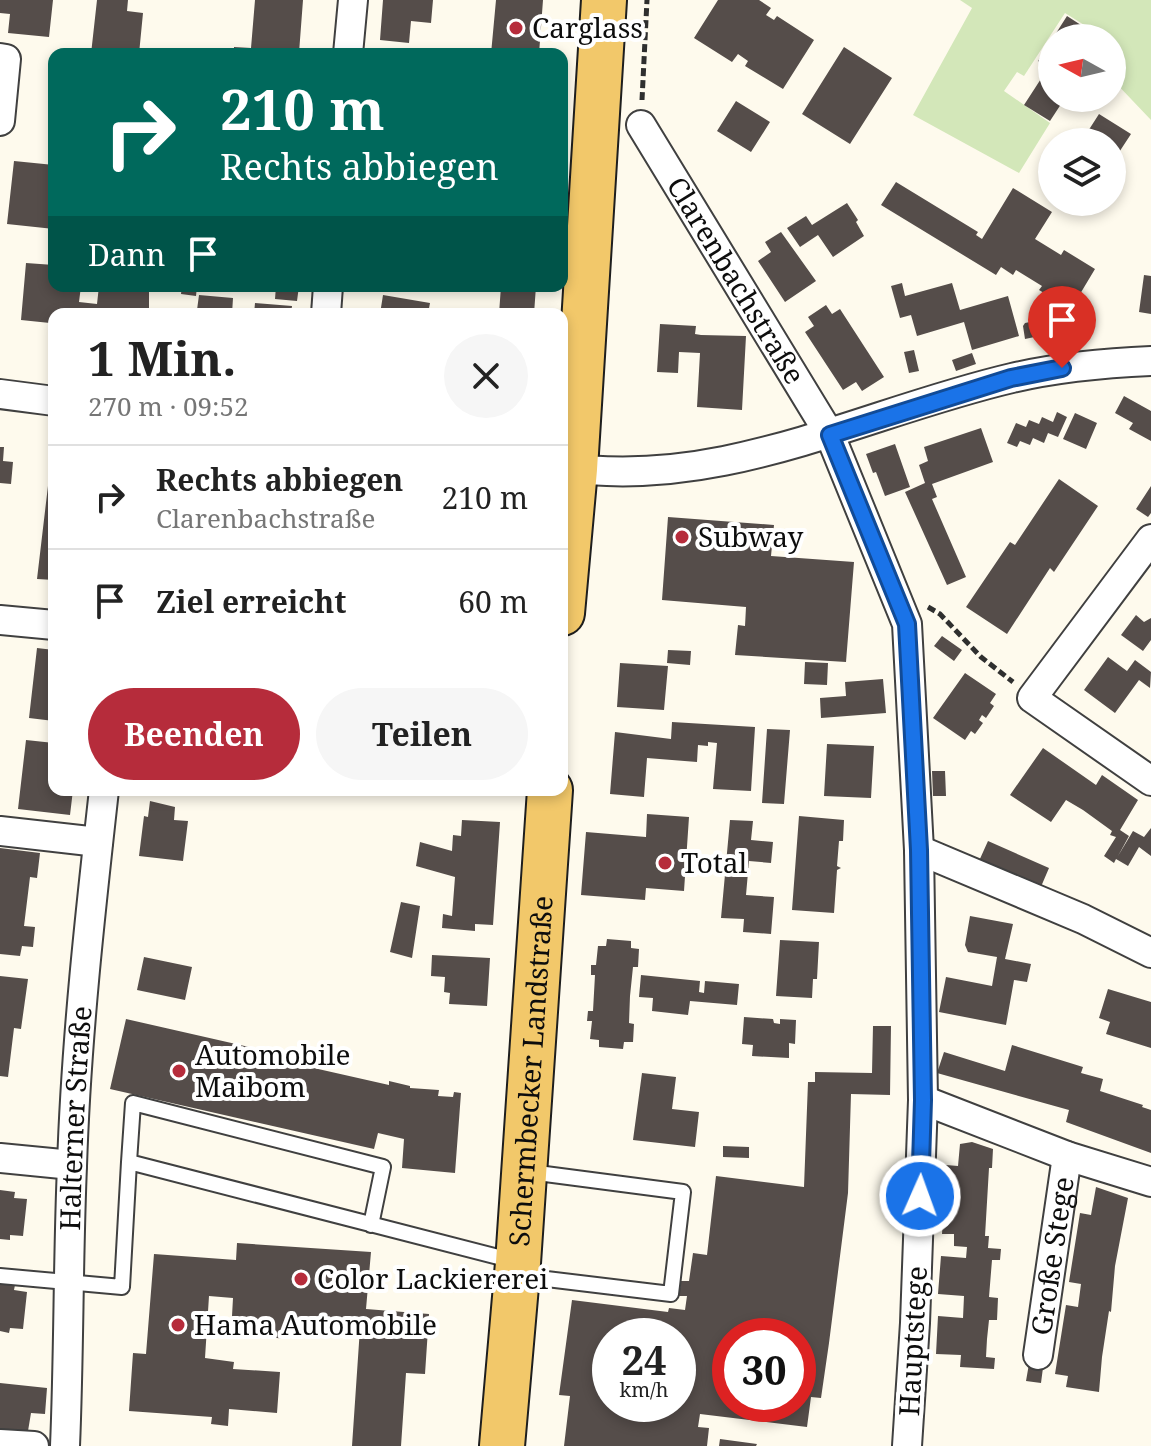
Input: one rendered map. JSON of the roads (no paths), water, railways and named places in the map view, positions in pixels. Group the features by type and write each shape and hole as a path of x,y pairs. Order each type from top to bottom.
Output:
{"main road":[{"path":"568,489 604,0"},
{"name":"Schermbecker Landstraße","path":"502,1446 518,1269 550,796"}],"street":[{"path":"349,48 353,0"},
{"path":"0,58 6,59 0,121"},
{"name":"Clarenbachstraße","path":"641,125 830,435"},
{"path":"569,468 639,473 711,464 830,435 1011,378 1088,363 1151,361"},
{"path":"0,394 48,400"},
{"name":"Hauptstege","path":"830,435 907,624 919,850 923,1100 907,1446"},
{"path":"1151,539 1032,698 1151,781"},
{"path":"0,620 48,624"},
{"name":"Halterner Straße","path":"65,1446 72,1165 83,995 103,796"},
{"path":"0,831 98,842"},
{"path":"919,850 1083,919 1151,953"},
{"name":"Große Stege","path":"923,1100 1067,1156 1151,1182"},
{"name":"Große Stege","path":"1038,1355 1067,1156"},
{"path":"0,1158 72,1165"},
{"path":"0,1444 34,1446"}],"lane":[{"path":"0,1276 122,1287 133,1103 383,1167 371,1225"},
{"path":"129,1162 371,1225 518,1269 671,1294 683,1192 524,1171"}],"place":[{"name":"Carglass","path":"516,28"},
{"name":"Subway","path":"682,537"},
{"name":"Total","path":"665,863"},
{"name":"Automobile Maibom","path":"179,1071"},
{"name":"Color Lackiererei","path":"301,1279"},
{"name":"Hama Automobile","path":"178,1325"}]}
